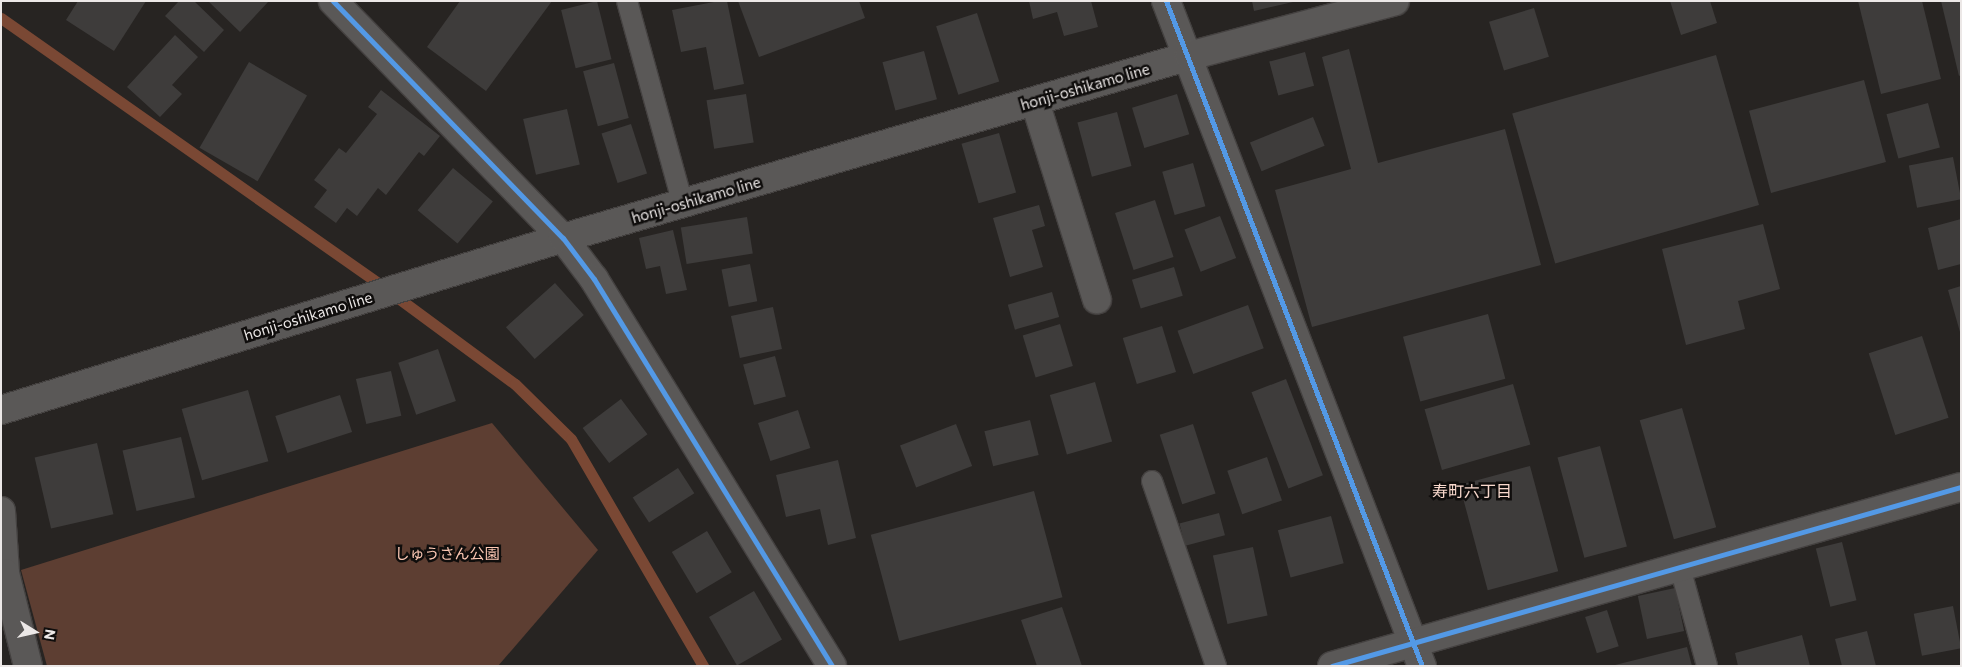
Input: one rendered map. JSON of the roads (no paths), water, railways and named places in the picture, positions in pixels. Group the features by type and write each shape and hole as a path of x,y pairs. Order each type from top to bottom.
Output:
{"street":[{"path":"333,1 563,238 594,278 832,666"},
{"path":"1166,1 1189,56 1422,666"},
{"name":"honji-oshikamo line","path":"1,410 563,238 1189,56 1395,1"},
{"path":"1034,102 1097,300"},
{"path":"1332,666 1679,564 1961,487"},
{"path":"1,511 6,573 28,666"}],"lane":[{"path":"627,1 683,204"},
{"path":"1152,481 1216,666"},
{"path":"1679,564 1706,666"}],"waterway":[{"path":"1,18 386,289 515,384 571,439 703,666"}],"district":[{"name":"寿町六丁目","path":"1472,491"}],"park label":[{"name":"しゅうさん公園","path":"447,554"}]}
